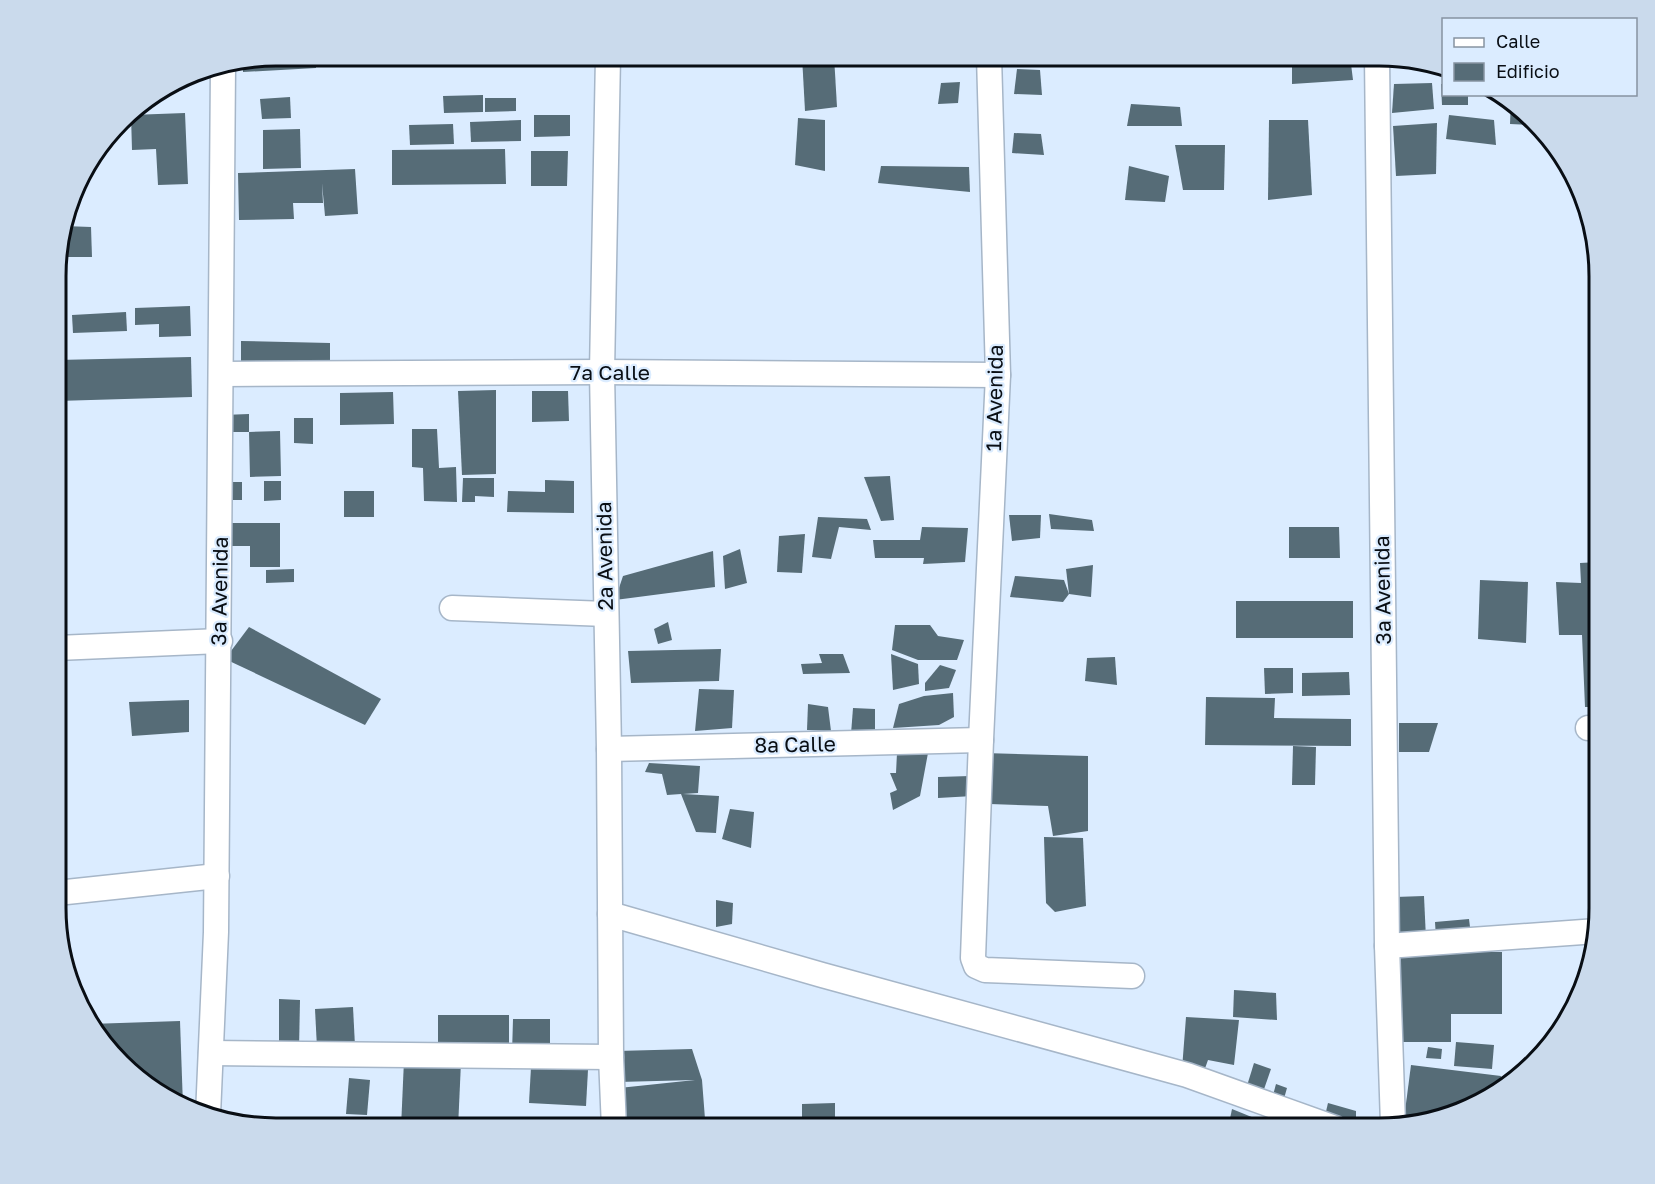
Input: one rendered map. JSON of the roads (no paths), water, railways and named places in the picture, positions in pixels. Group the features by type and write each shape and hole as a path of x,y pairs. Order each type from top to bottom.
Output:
{"street":[{"name":"2a Avenida","path":"608,66 602,372 614,1118"},
{"name":"1a Avenida","path":"989,66 998,375 973,958 976,966 985,970 1132,976"},
{"name":"3a Avenida","path":"1377,66 1387,946 1393,1118"},
{"name":"3a Avenida","path":"208,1107 217,876 223,73"},
{"name":"7a Calle","path":"222,374 602,372 998,375"},
{"path":"452,608 606,614"},
{"path":"66,648 220,641"},
{"name":"8a Calle","path":"609,749 981,740"},
{"path":"66,891 217,876"},
{"path":"610,914 822,975 1188,1075 1307,1118"},
{"path":"1387,946 1587,932"},
{"path":"211,1053 611,1057"}]}
